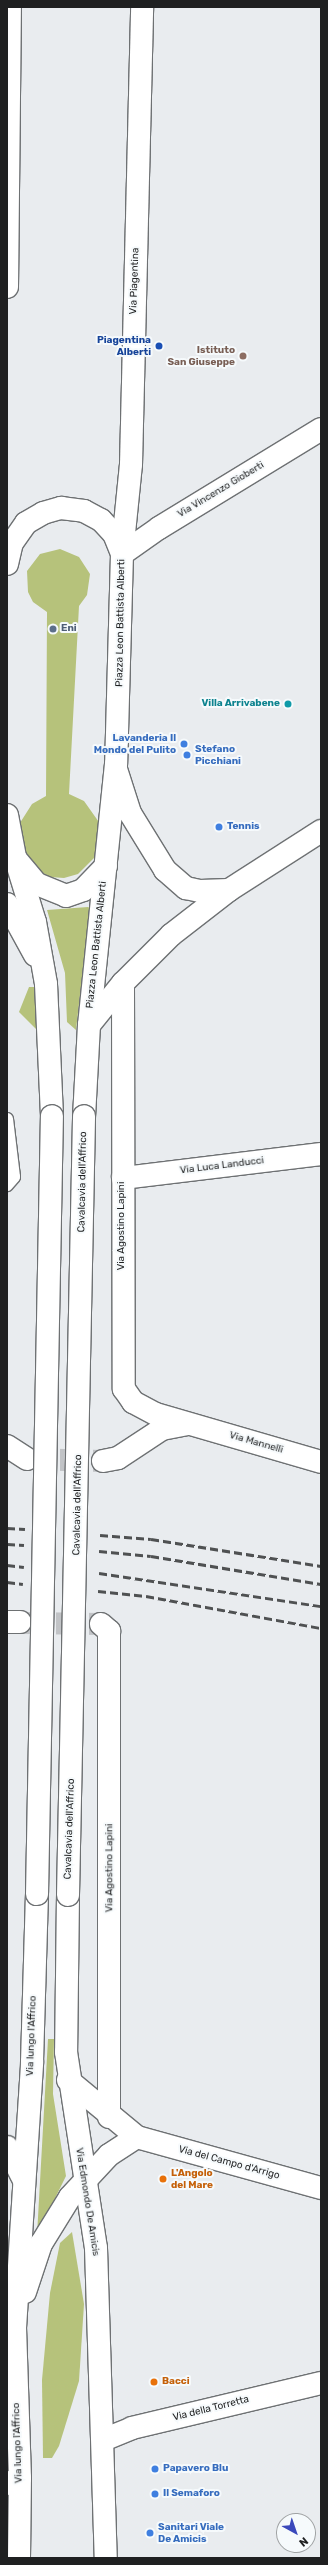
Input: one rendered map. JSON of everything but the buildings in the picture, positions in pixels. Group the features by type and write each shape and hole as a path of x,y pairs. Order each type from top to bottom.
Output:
{"street":[{"path":"7,287 10,7"},
{"name":"Via Piagentina","path":"122,554 131,464 142,7"},
{"name":"Via Vincenzo Gioberti","path":"122,554 159,528 321,429"},
{"name":"Piazza Leon Battista Alberti","path":"7,555 16,536 26,523 43,513 61,508 84,511 101,520 114,534 122,554 116,764 89,1025 84,1116"},
{"name":"Piazza Leon Battista Alberti","path":"116,764 130,813 165,870 186,888 200,891 229,890"},
{"name":"Piazza Leon Battista Alberti","path":"7,815 15,857 35,922 46,984 52,1116 37,1894"},
{"path":"229,890 321,831"},
{"name":"Piazza Leon Battista Alberti","path":"15,857 37,884 66,896 83,890 106,866"},
{"name":"Piazza Leon Battista Alberti","path":"89,1025 123,983 171,935 229,890"},
{"name":"Piazza Leon Battista Alberti","path":"7,904 46,984"},
{"name":"Via Agostino Lapini","path":"123,983 122,1178 124,1389 144,1410 192,1425"},
{"name":"Cavalcavia dell'Affrico","path":"68,1895 84,1116"},
{"name":"Via Luca Landucci","path":"122,1178 321,1154"},
{"path":"103,1461 118,1458 168,1427 192,1425"},
{"name":"Via Mannelli","path":"192,1425 321,1462"},
{"name":"Via Agostino Lapini","path":"101,1624 109,1631 110,1641 109,2117"},
{"name":"Via lungo l'Affrico","path":"18,2558 14,2481 15,2328 23,2178 32,2062 37,1894"},
{"name":"Via Edmondo De Amicis","path":"68,1895 68,2080 96,2248 106,2558"},
{"name":"Via del Campo d'Arrigo","path":"68,2080 109,2117 137,2137 321,2188"},
{"path":"84,2180 109,2155 137,2137"},
{"path":"7,2147 23,2178"},
{"name":"Via lungo l'Affrico","path":"15,2328 41,2244 84,2180"},
{"name":"Via della Torretta","path":"103,2440 132,2428 321,2383"}],"lane":[{"path":"7,1119 14,1177 7,1185"}],"green space":[{"path":"60,549 79,557 90,574 87,595 79,606 69,794 84,801 101,825 99,853 78,874 64,878 50,877 27,864 18,826 32,804 46,796 47,612 33,602 28,592 27,571 40,554"},
{"path":"90,908 76,1030 67,1022 65,973 47,910"},
{"path":"29,987 34,987 40,1033 19,1012"},
{"path":"48,2039 54,2039 53,2094 66,2176 37,2235"},
{"path":"72,2232 84,2304 79,2381 59,2446 52,2458 43,2458 42,2380 50,2293 60,2243"}],"tunnel":[{"path":"27,1459 103,1461"},
{"path":"23,1623 101,1624"}],"railway":[{"path":"7,1528 25,1529"},
{"path":"100,1535 151,1539 321,1566"},
{"path":"7,1544 24,1545"},
{"path":"99,1551 151,1556 321,1584"},
{"path":"7,1565 24,1567"},
{"path":"99,1573 321,1606"},
{"path":"7,1582 23,1584"},
{"path":"98,1591 146,1596 321,1628"}],"place":[{"name":"Piagentina Alberti","path":"159,346"},
{"name":"Istituto San Giuseppe","path":"243,356"},
{"name":"Eni","path":"53,629"},
{"name":"Villa Arrivabene","path":"288,704"},
{"name":"Lavanderia Il Mondo del Pulito","path":"184,744"},
{"name":"Stefano Picchiani","path":"187,755"},
{"name":"Tennis","path":"219,827"},
{"name":"L'Angolo del Mare","path":"163,2179"},
{"name":"Bacci","path":"154,2382"},
{"name":"Papavero Blu","path":"155,2469"},
{"name":"Il Semaforo","path":"155,2494"},
{"name":"Sanitari Viale De Amicis","path":"150,2533"}]}
